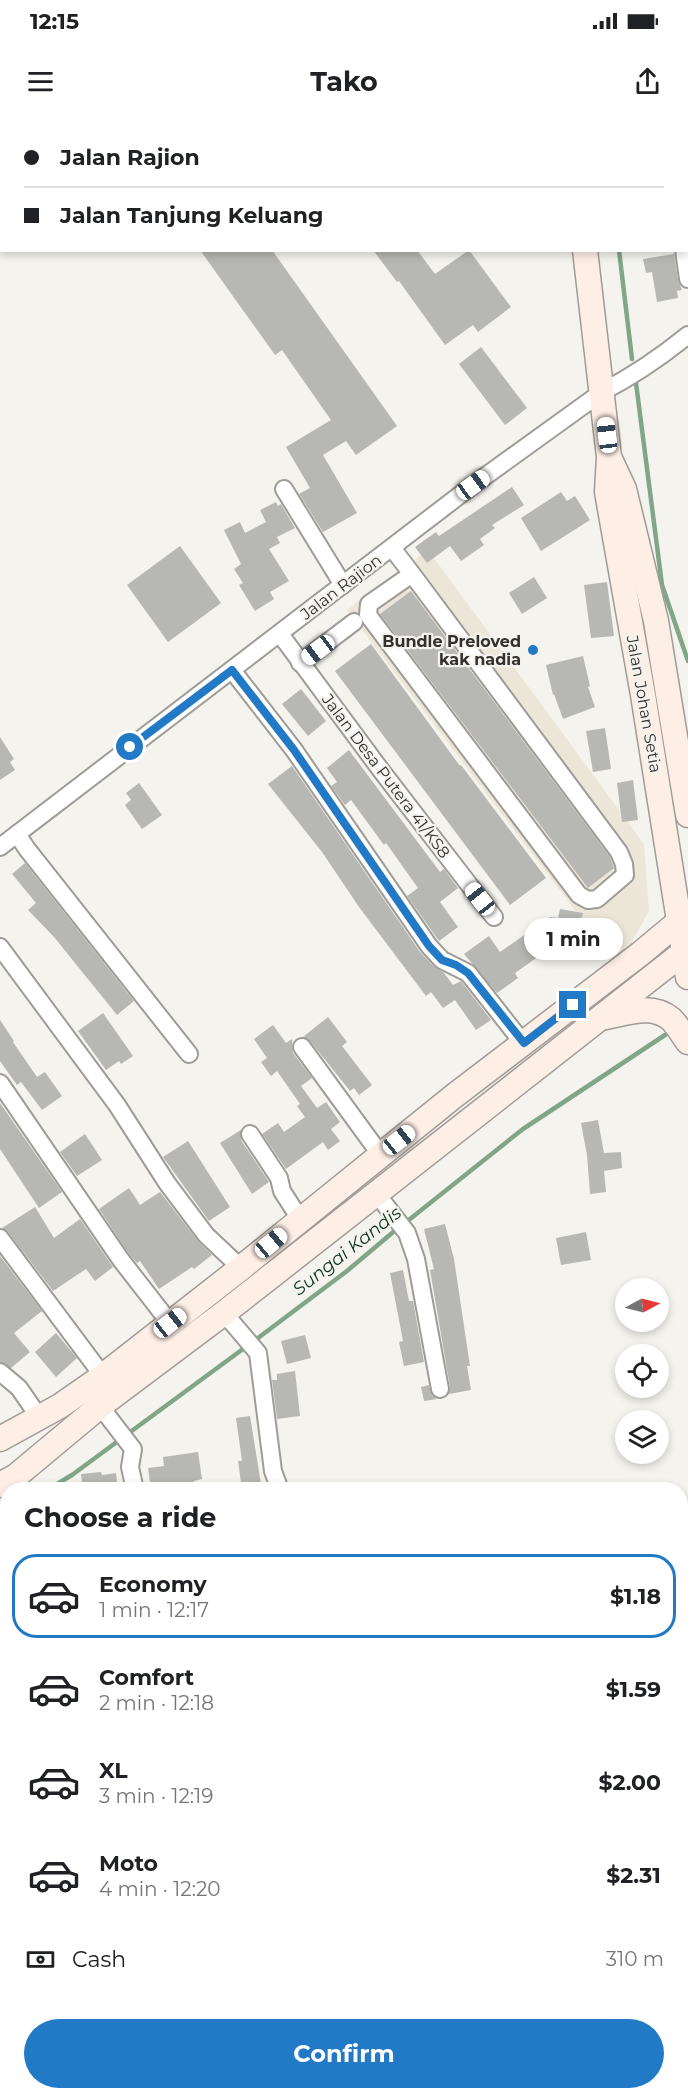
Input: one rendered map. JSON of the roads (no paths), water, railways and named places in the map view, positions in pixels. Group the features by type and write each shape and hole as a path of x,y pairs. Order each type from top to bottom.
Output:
{"main road":[{"name":"Jalan Johan Setia","path":"585,252 609,457 607,492 684,918 688,977"},
{"name":"Jalan Johan Setia","path":"609,457 624,489 656,621 688,815"},
{"path":"659,642 688,737"},
{"path":"0,1439 60,1406 103,1376 241,1268 380,1154 684,918"},
{"path":"0,1472 4,1473 16,1467 107,1414 229,1318 384,1202 598,1019 686,950"},
{"path":"598,1019 653,1010 671,1019 688,1042"},
{"path":"0,1449 28,1432 39,1417"},
{"path":"5,1482 59,1441"}],"street":[{"path":"684,252 688,279"},
{"name":"Jalan Rajion","path":"0,847 473,485 602,392 645,368 688,335"},
{"path":"284,489 344,585"},
{"path":"392,548 412,574 620,852 625,875 597,899 588,900 579,895 368,615 369,604 412,574"},
{"path":"300,663 354,622"},
{"name":"Jalan Desa Putera 41/KS8","path":"280,634 494,917"},
{"path":"232,670 294,750 429,946 442,960 468,973 524,1043"},
{"path":"17,834 189,1054"},
{"path":"0,947 117,1105 167,1183 206,1235 241,1268"},
{"path":"302,1047 380,1154"},
{"path":"0,1083 121,1260 170,1323"},
{"path":"250,1134 279,1178 282,1191 300,1219"},
{"path":"384,1202 407,1233 416,1259 440,1389"},
{"path":"0,1238 103,1376"},
{"path":"229,1318 258,1353 273,1471 277,1482"},
{"path":"0,1372 19,1388 39,1417"},
{"path":"107,1414 133,1449 130,1467 133,1482"}],"waterway":[{"path":"619,252 632,359"},
{"path":"636,383 662,585 688,661"},
{"name":"Sungai Kandis","path":"405,1223 523,1129 665,1035"},
{"name":"Sungai Kandis","path":"254,1341 347,1271 398,1228"},
{"name":"Sungai Kandis","path":"60,1482 247,1346"}],"place":[{"name":"Bundle Preloved kak nadia","path":"533,650"}]}
